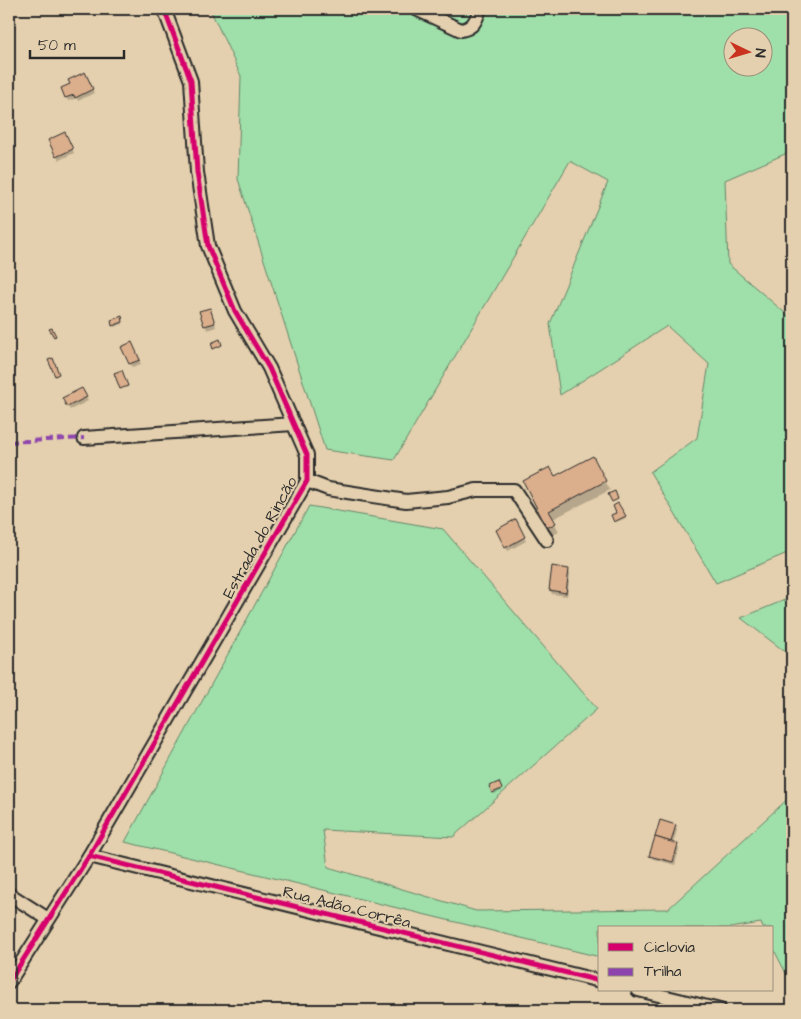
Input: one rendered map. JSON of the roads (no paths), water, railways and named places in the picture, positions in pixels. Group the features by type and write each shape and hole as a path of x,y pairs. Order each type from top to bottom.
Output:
{"street":[{"name":"Estrada do Rincão","path":"9,982 88,856 307,481 307,455 294,424 269,368 235,310 208,246 197,172 191,81 164,9"},
{"path":"416,9 461,30 469,29 475,24 480,9"},
{"path":"84,438 294,424"},
{"path":"307,481 328,489 406,501 448,497 476,490 514,490 547,540"},
{"name":"Rua Adão Corrêa","path":"88,856 598,981"},
{"path":"9,894 48,919"},
{"path":"646,992 720,1010"}]}
